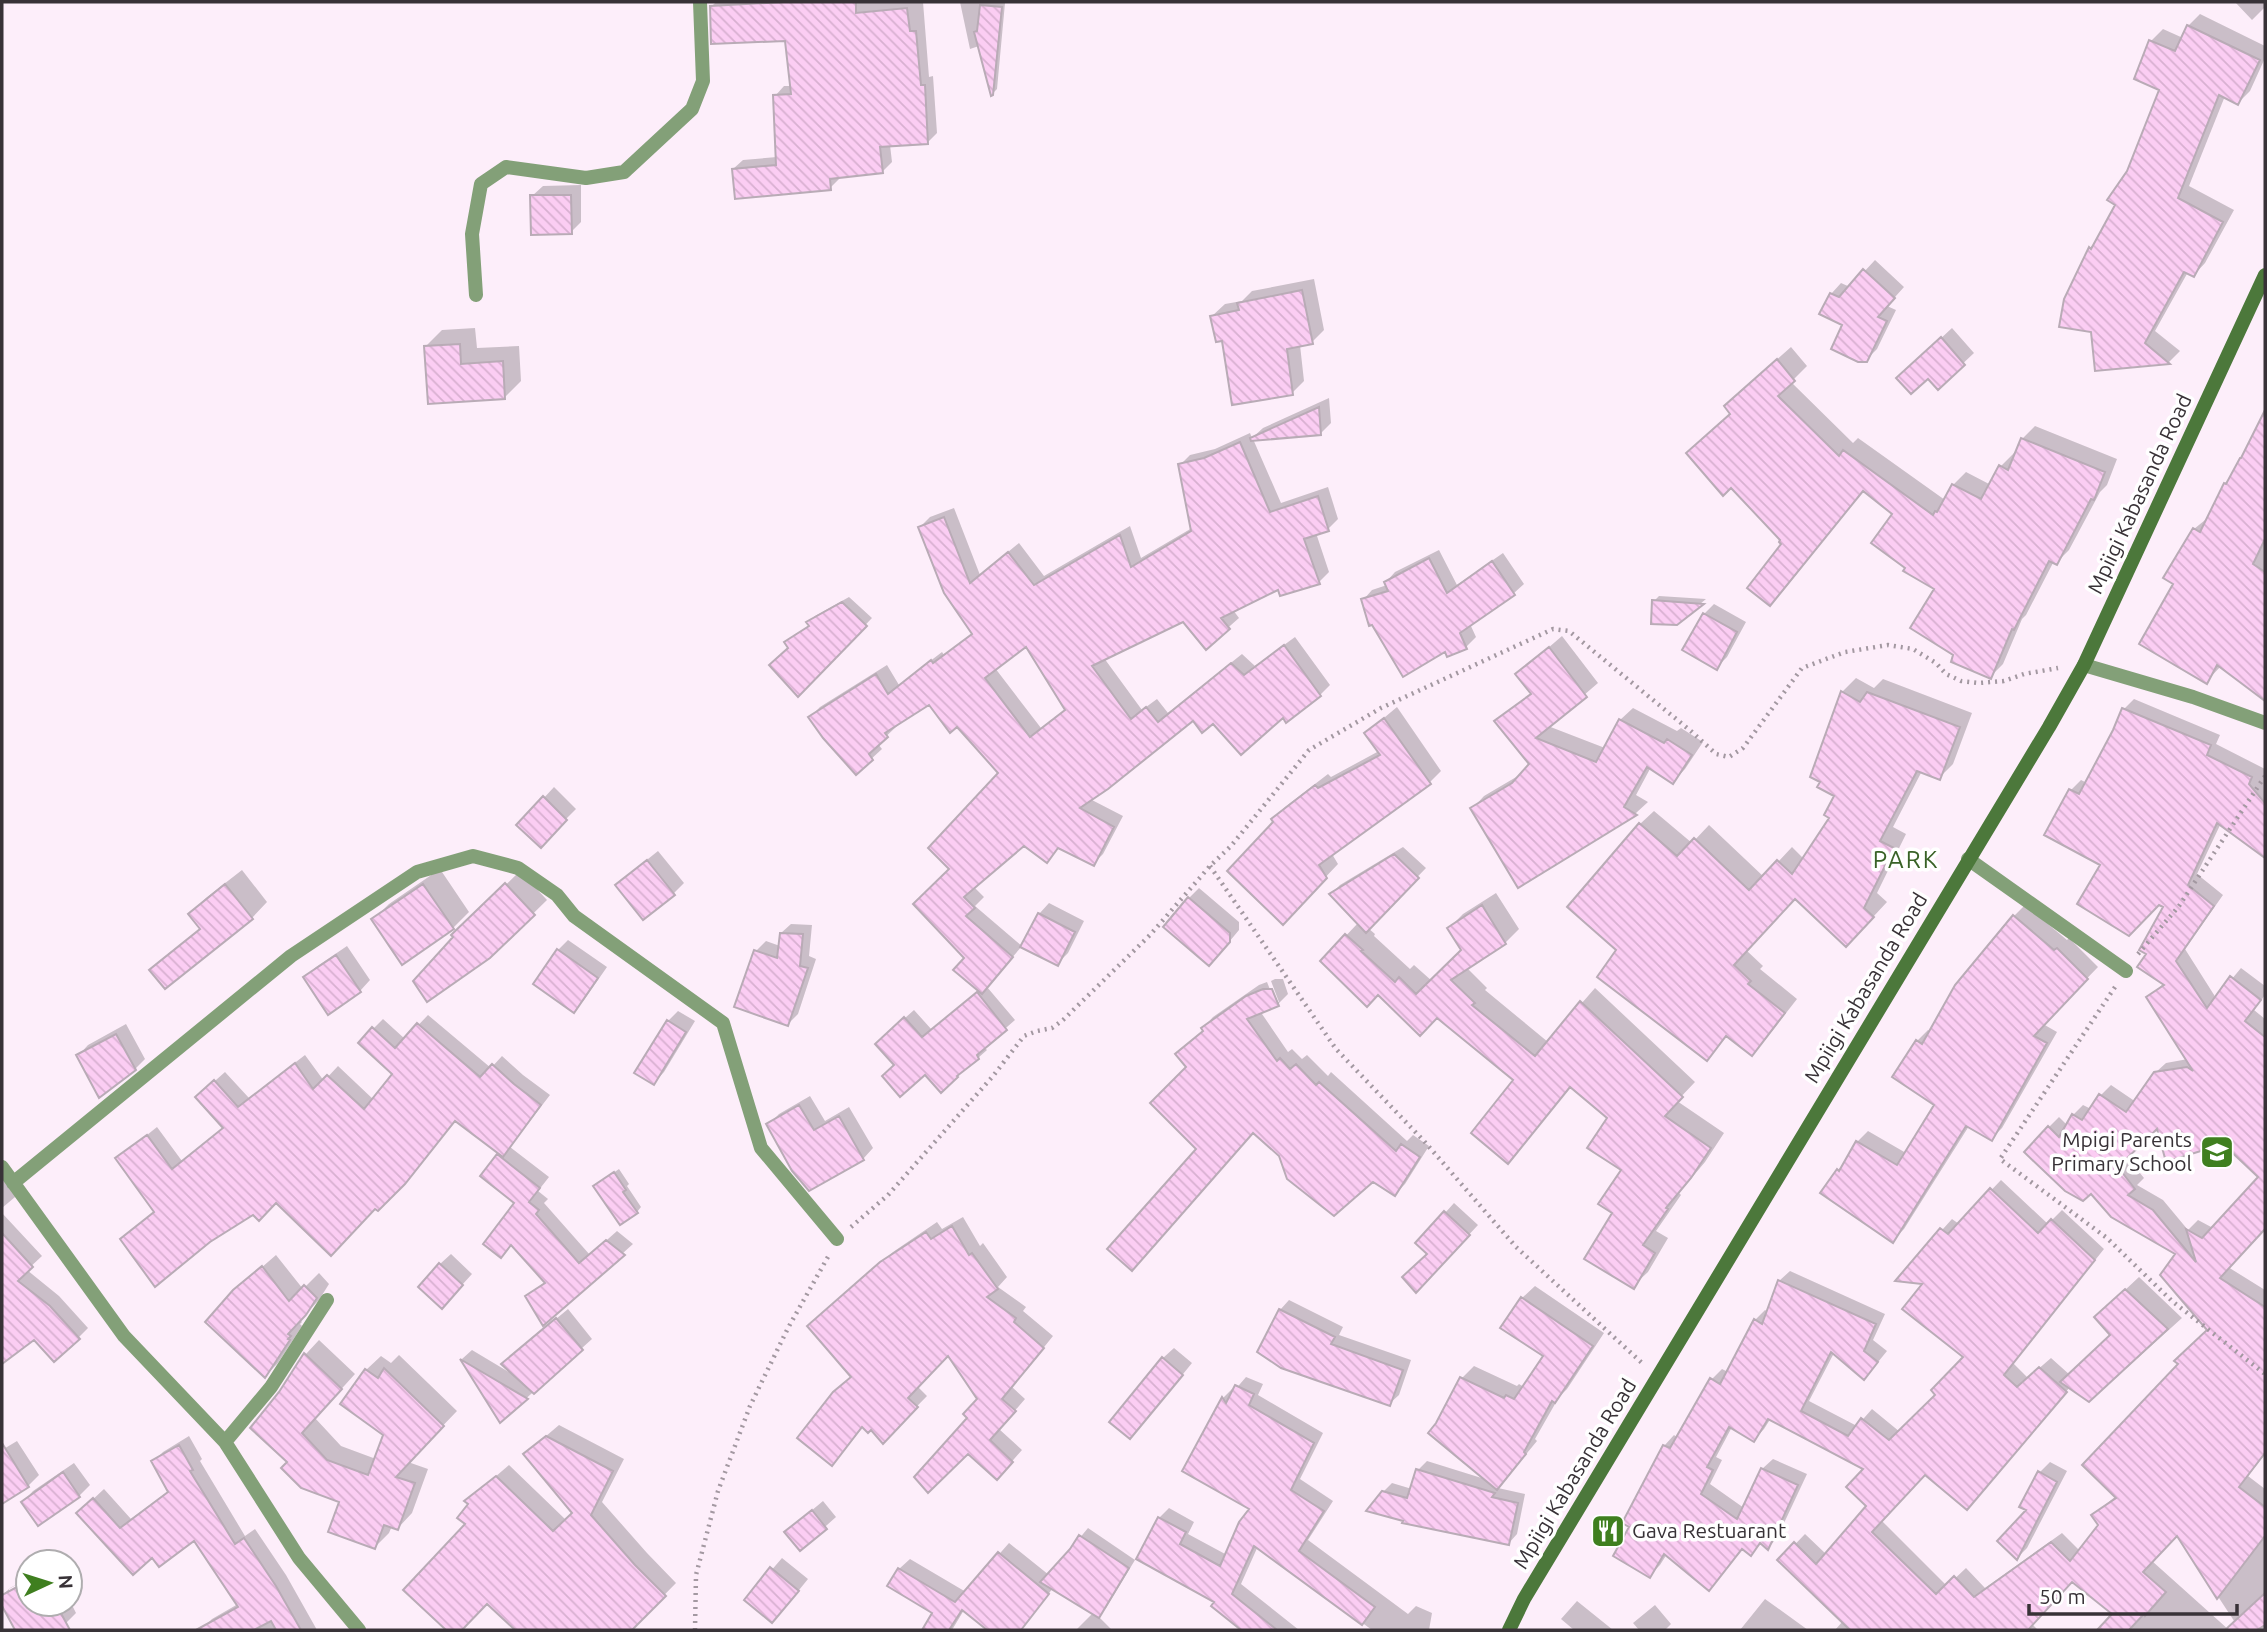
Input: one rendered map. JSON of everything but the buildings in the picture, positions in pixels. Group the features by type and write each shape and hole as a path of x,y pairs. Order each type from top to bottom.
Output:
{"main road":[{"name":"Mpiigi Kabasanda Road","path":"1509,1630 1524,1599 2049,727 2084,664 2265,275"}],"street":[{"path":"475,295 472,234 481,184 506,167 586,178 624,172 692,109 703,81 700,2"},
{"path":"2084,664 2193,697 2265,723"},
{"path":"13,1183 291,956 417,872 473,856 518,867 557,895 573,916 723,1023 761,1148 837,1239"},
{"path":"1968,859 2126,971"},
{"path":"2,1167 124,1336 225,1442 299,1559 359,1630"},
{"path":"225,1442 271,1387 327,1300"}],"path":[{"path":"695,1630 696,1575 718,1491 750,1406 788,1328 837,1239 888,1195 993,1076 1024,1036 1052,1028 1063,1020 1150,935 1231,846 1309,750 1381,708 1553,629 1569,631 1580,639 1716,754 1729,757 1742,748 1802,668 1845,652 1888,645 1913,649 1936,663 1946,674 1961,681 1979,682 2004,681 2024,674 2084,664"},
{"path":"2265,776 2179,905 2126,971 2000,1159 2107,1238 2172,1301 2265,1374"},
{"path":"1210,866 1336,1049 1424,1141 1516,1247 1658,1377"}],"place":[{"name":"Mpigi Parents Primary School","path":"2217,1152"},
{"name":"Gava Restuarant","path":"1608,1531"}],"district":[{"name":"PARK","path":"1906,860"}]}
